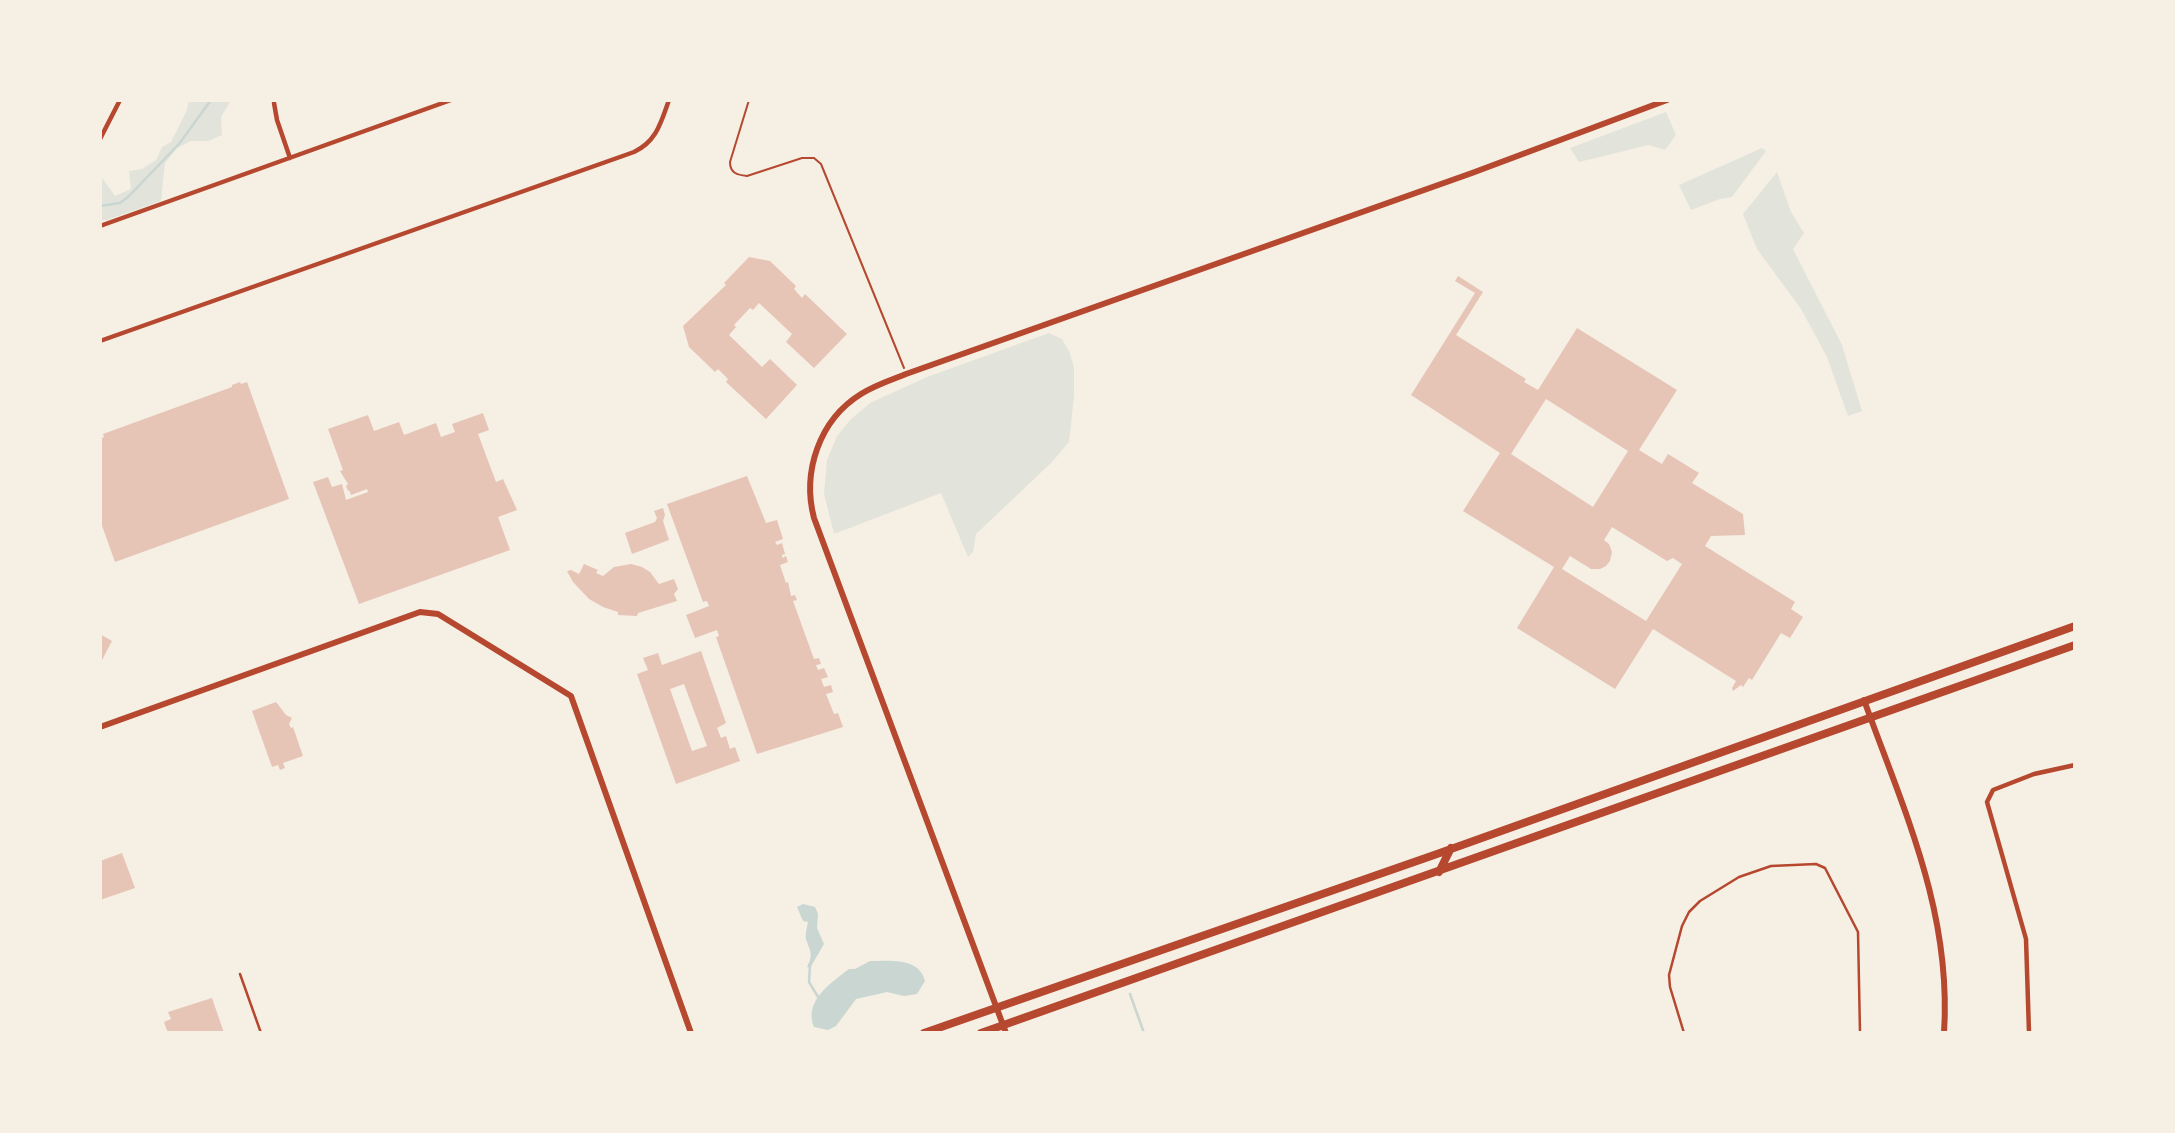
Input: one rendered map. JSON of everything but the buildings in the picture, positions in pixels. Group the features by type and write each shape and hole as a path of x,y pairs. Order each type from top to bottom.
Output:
{"main road":[{"path":"924,1033 2075,626"},
{"path":"981,1033 1004,1030 2075,645"},
{"path":"1439,872 1451,848"}],"street":[{"path":"100,139 120,100"},
{"path":"100,226 451,100"},
{"path":"100,341 634,152 653,139 669,100"},
{"path":"1004,1030 811,507 810,483 814,455 830,425 859,395 906,374 1460,177 1667,100"},
{"path":"274,103 290,158"},
{"path":"100,727 420,612 438,614 571,696 691,1033"},
{"path":"1864,700 1893,772 1926,870 1936,918 1944,980 1944,1033"},
{"path":"2029,1033 2026,939 1987,802 1993,790 2034,774 2075,765"}],"lane":[{"path":"1684,1033 1669,975 1682,926 1689,912 1700,901 1738,877 1771,866 1816,864 1825,868 1858,932 1860,1033"},
{"path":"240,974 261,1033"}],"path":[{"path":"749,100 730,162 732,172 747,176 802,158 814,158 821,164 906,374"}],"shaded area":[{"path":"189,100 231,100 221,117 222,135 208,141 191,141 177,148 165,163 161,201 100,220 100,175 115,196 131,189 129,171 142,169 156,160 162,147 171,142 187,110"},
{"path":"1666,112 1676,135 1665,150 1649,145 1579,162 1570,148"},
{"path":"1762,148 1766,151 1732,197 1691,210 1679,185"},
{"path":"1777,172 1791,212 1804,233 1793,249 1842,345 1862,411 1848,416 1827,357 1801,309 1757,249 1743,214"},
{"path":"1049,333 1062,339 1074,367 1069,442 1052,462 976,534 973,552 968,557 941,493 834,534 824,494 827,460 837,436 851,419 870,403 927,377"},
{"path":"803,904 815,907 818,914 817,928 824,944 810,968 807,967 811,956 806,937 808,922 803,921 797,907"},
{"path":"870,961 910,964 922,973 925,981 917,994 904,996 887,992 856,999 836,1026 828,1030 814,1027 812,1009 821,993 849,969 855,969"}],"waterway":[{"path":"100,206 120,203 128,197 179,144 211,100"},
{"path":"810,965 809,982 818,997"},
{"path":"1130,994 1144,1033"}]}
